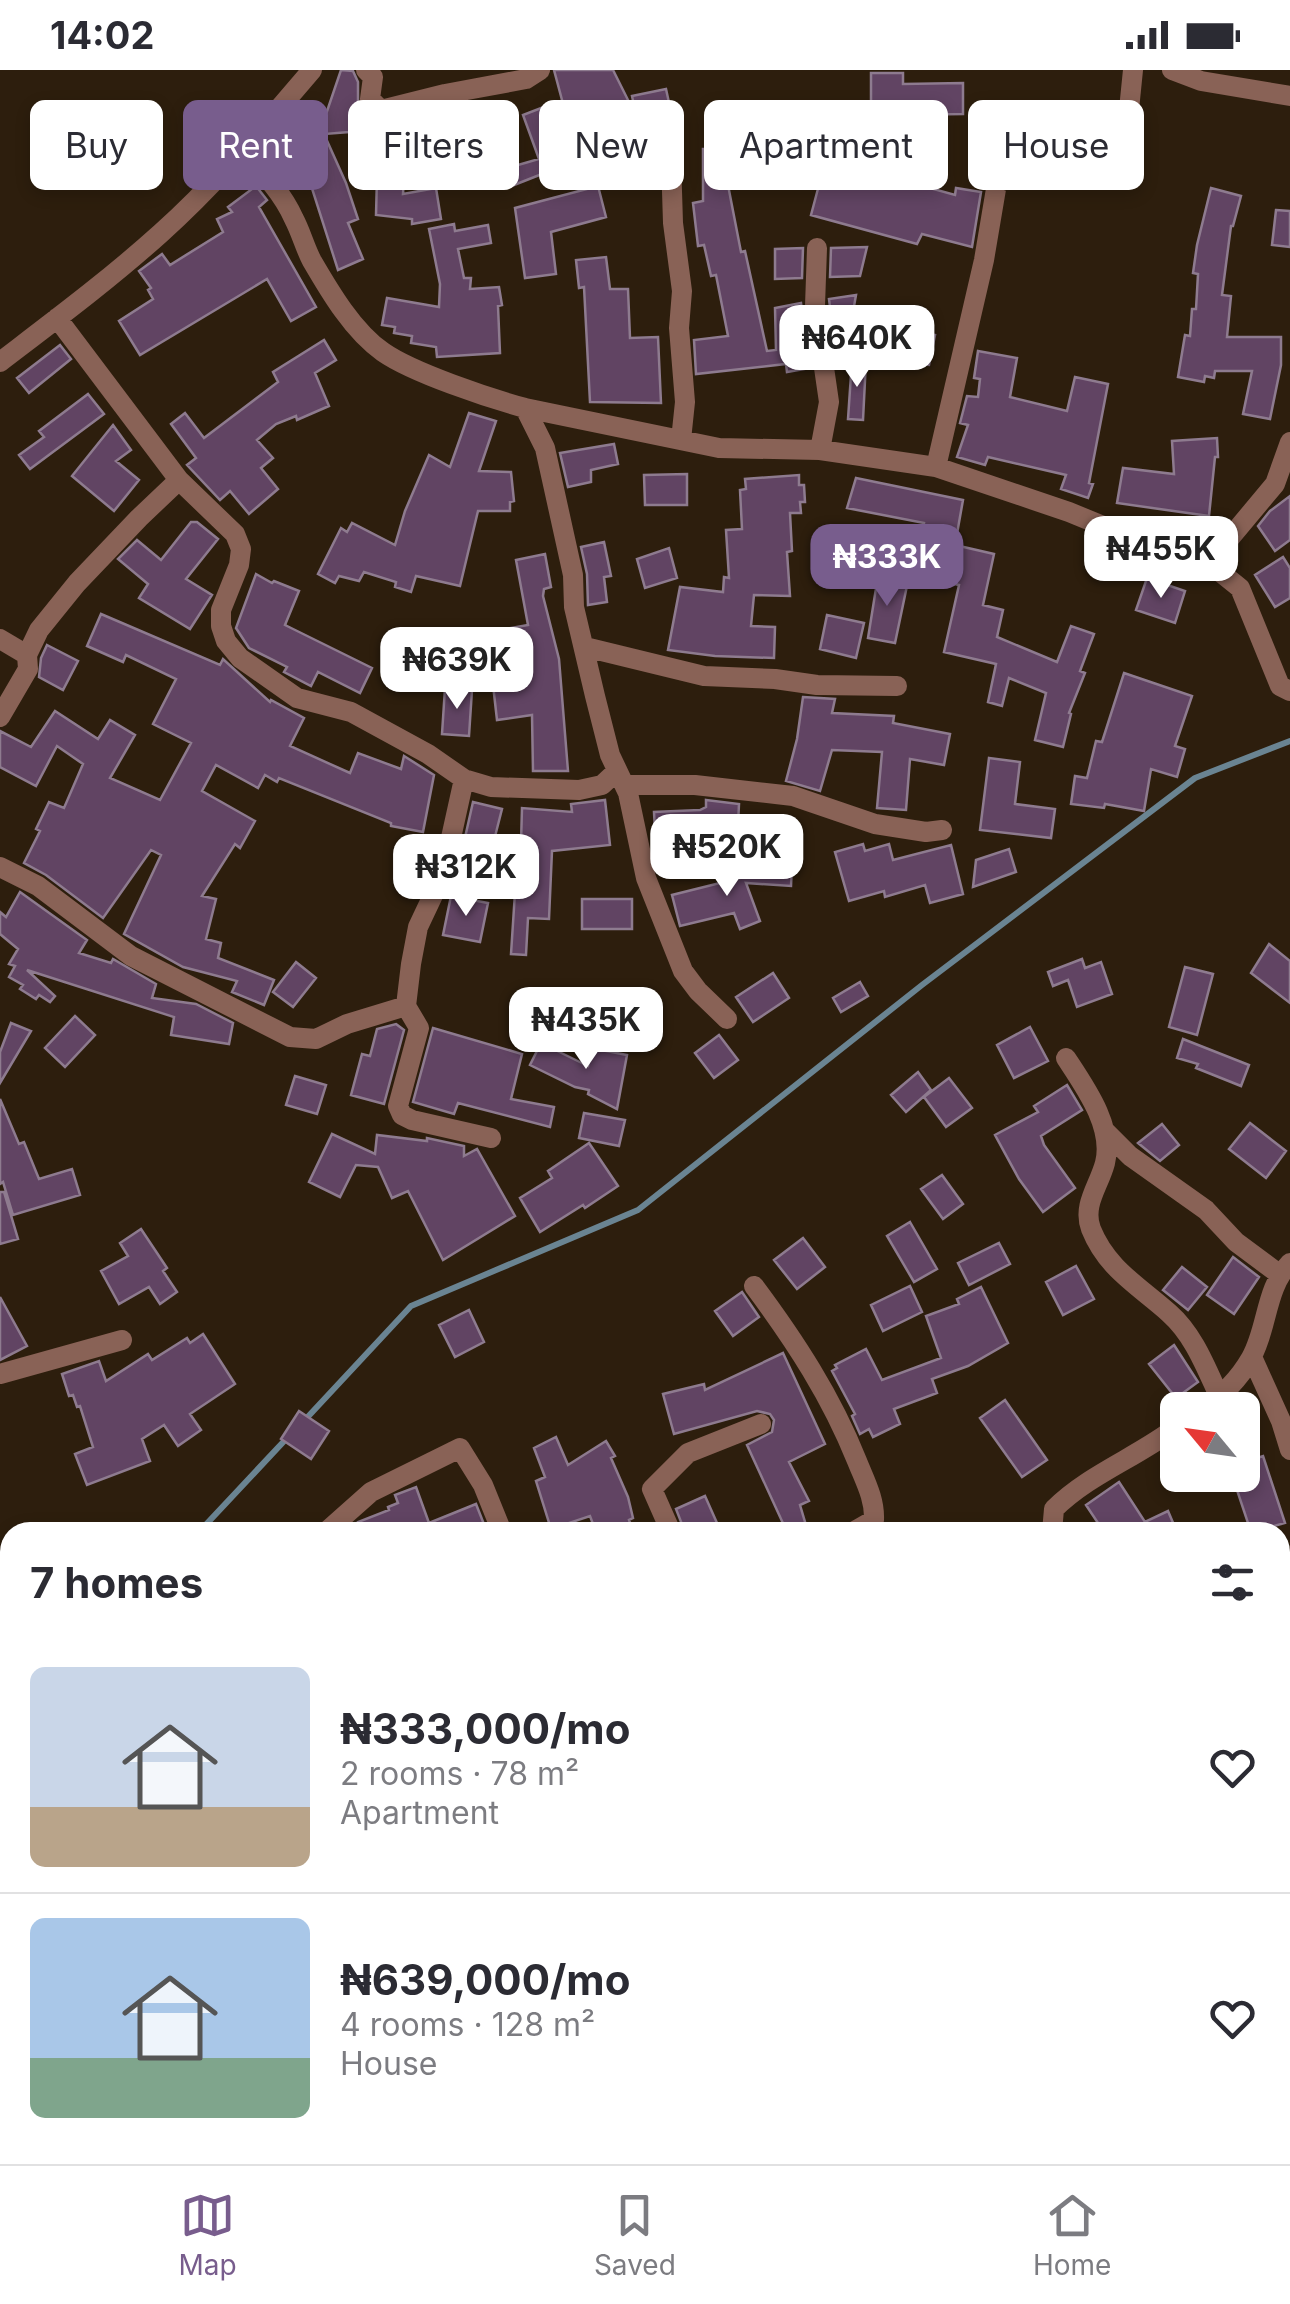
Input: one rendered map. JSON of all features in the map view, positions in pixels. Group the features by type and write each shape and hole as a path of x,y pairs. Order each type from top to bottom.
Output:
{"street":[{"path":"287,100 312,70"},
{"path":"366,70 373,77 370,99 381,110 526,79 540,70"},
{"path":"936,468 998,184 1012,176 1116,166 1125,148 1132,70"},
{"path":"1172,70 1201,80 1290,96"},
{"path":"0,362 164,231 205,190"},
{"path":"278,190 332,292 362,333 384,352 494,400 526,408 719,448 820,450 936,468 1069,512 1176,556 1209,563 1240,588 1280,686 1290,692"},
{"path":"672,190 682,291 679,328 685,402 680,440"},
{"path":"817,248 815,306 829,402 820,450"},
{"path":"57,318 179,480 235,534 241,549 239,565 221,610 226,641 240,658 297,698 351,712 428,754 464,779 491,787 579,790 621,778 695,785 793,796 875,824 926,832 942,830"},
{"path":"526,408 545,448 573,575 574,607 646,878 671,946 698,991 727,1018"},
{"path":"1209,563 1275,484 1290,442"},
{"path":"0,717 28,669 27,655 40,630 77,583 179,480"},
{"path":"0,639 27,655"},
{"path":"585,647 704,676 817,685 897,686"},
{"path":"464,779 443,874 418,928 406,1006 419,1028 398,1106 402,1115 491,1138"},
{"path":"0,867 38,886 131,956 290,1037 316,1039 347,1024 406,1006"},
{"path":"1066,1058 1106,1131 1130,1156 1206,1210 1236,1242 1284,1268 1252,1357 1225,1392"},
{"path":"1106,1131 1106,1160 1090,1198 1090,1226 1113,1266 1170,1314 1196,1346 1217,1392"},
{"path":"754,1286 802,1350 842,1424 875,1505 870,1522"},
{"path":"0,1374 122,1340"},
{"path":"1252,1357 1282,1422 1290,1450"},
{"path":"666,1522 652,1489 688,1453 761,1424"},
{"path":"1053,1522 1054,1509 1072,1490 1160,1440"},
{"path":"338,1522 372,1492 460,1448 483,1485 498,1522"}],"building":[{"path":"341,70 353,71 358,82 358,100 348,100 348,132 328,134 328,108"},
{"path":"554,70 613,70 628,100 562,100"},
{"path":"871,73 903,73 903,84 963,83 963,114 948,114 948,100 871,100"},
{"path":"666,89 668,100 633,100 632,96"},
{"path":"539,109 539,159 523,115"},
{"path":"328,143 358,219 348,223 363,259 338,270 313,190 328,190"},
{"path":"703,149 704,190 729,190 767,351 776,350 775,308 801,303 810,368 787,372 786,364 696,374 694,340 728,336 716,275 711,276 704,245 698,246 693,203 703,201"},
{"path":"539,159 539,175 519,183 519,165"},
{"path":"956,188 981,192 972,247 922,234 917,244 811,215 818,190 937,190 955,195"},
{"path":"1211,188 1241,196 1231,226 1222,295 1231,296 1227,337 1281,337 1281,365 1270,419 1243,414 1252,371 1215,371 1214,378 1205,376 1204,382 1178,377 1185,335 1190,336 1192,309 1196,309 1198,274 1193,273"},
{"path":"251,190 259,190 267,200 259,207 316,307 291,321 267,279 140,355 119,321 153,299 148,290 151,288 139,271 162,254 170,265 223,232 217,219 232,212 228,207"},
{"path":"377,190 403,190 403,194 436,190 441,219 412,224 412,219 376,215"},
{"path":"583,190 599,190 606,217 551,232 556,274 525,278 515,208"},
{"path":"1276,210 1290,211 1290,247 1272,245"},
{"path":"454,224 455,231 488,225 491,243 458,249 464,278 471,278 470,289 499,287 500,353 437,357 436,347 411,343 412,336 394,333 395,327 382,325 387,298 439,307 440,284 429,229"},
{"path":"867,247 860,276 830,277 831,248"},
{"path":"803,248 802,278 775,279 775,249"},
{"path":"606,257 610,289 628,289 630,338 658,337 661,403 590,402 584,287 579,288 576,260"},
{"path":"856,295 853,312 869,313 867,350 835,348 829,299"},
{"path":"899,328 935,335 929,365 892,361"},
{"path":"324,340 336,360 315,373 329,406 276,424 257,440 273,458 261,468 278,489 249,514 230,491 220,500 187,465 196,458 171,424 185,413 204,438 278,382 273,372"},
{"path":"60,345 71,359 29,393 17,378"},
{"path":"978,351 1017,358 1010,397 1067,411 1075,377 1108,384 1088,498 1061,489 1066,475 988,457 985,465 957,457 968,425 960,423 967,396 978,397 980,379 974,378"},
{"path":"852,360 866,361 863,420 848,419"},
{"path":"88,394 104,414 30,469 19,455 44,437 39,431"},
{"path":"469,413 496,421 479,471 511,472 514,501 510,502 510,511 478,511 460,586 416,576 411,592 395,587 396,582 364,572 359,581 339,576 335,583 318,574 341,528 347,532 352,523 395,545 429,455 450,467"},
{"path":"113,425 131,450 116,461 139,480 114,511 72,476"},
{"path":"1217,438 1209,516 1117,503 1123,468 1174,474 1172,441"},
{"path":"614,444 618,464 591,470 591,482 568,487 560,453"},
{"path":"687,474 687,505 645,505 644,475"},
{"path":"799,475 805,502 800,502 801,513 790,513 790,596 754,595 751,626 775,627 774,658 668,650 680,587 723,592 724,577 729,578 726,530 742,529 740,490 746,489 745,479"},
{"path":"856,478 963,500 955,545 994,554 983,605 1003,610 997,637 1057,662 1071,626 1094,634 1080,671 1085,673 1069,713 1063,747 1035,740 1046,693 1009,678 1002,706 988,702 996,664 944,652 959,585 914,575 924,523 847,508"},
{"path":"1290,496 1290,540 1275,551 1258,526"},
{"path":"191,522 197,522 218,539 186,579 212,595 190,629 139,598 148,584 118,559 137,540 161,560"},
{"path":"604,542 611,576 604,577 607,602 588,605 581,547"},
{"path":"669,548 677,578 645,588 637,559"},
{"path":"545,554 551,587 544,589 543,596 559,659 568,771 533,771 532,715 497,720 487,632 528,625 516,560"},
{"path":"1283,557 1290,568 1290,598 1275,607 1255,575"},
{"path":"256,574 299,591 285,625 372,668 360,693 318,672 311,686 284,672 287,667 249,648 236,628"},
{"path":"878,576 908,581 895,643 868,638"},
{"path":"1147,578 1185,591 1175,623 1136,610"},
{"path":"101,614 220,665 223,659 270,702 304,718 290,746 350,773 358,753 401,769 404,756 434,775 423,832 391,826 279,778 277,782 265,775 258,788 216,765 202,791 255,821 240,848 235,844 202,896 216,899 206,939 221,943 218,958 274,980 264,1005 232,992 237,981 183,967 124,934 161,855 151,850 103,918 24,863 49,802 64,808 83,764 57,746 36,786 0,767 0,731 31,747 55,711 98,739 110,720 135,735 110,778 160,800 191,743 153,724 176,679 126,655 123,662 87,646"},
{"path":"827,615 864,623 856,658 820,649"},
{"path":"47,645 78,661 63,690 39,677"},
{"path":"1124,673 1192,696 1175,746 1185,749 1177,777 1151,769 1144,811 1105,804 1104,808 1071,804 1075,776 1087,778 1096,741 1102,742"},
{"path":"445,688 472,690 469,736 442,734"},
{"path":"803,697 835,699 832,713 894,716 893,723 950,734 944,765 910,759 906,810 877,808 882,752 832,750 820,791 786,781"},
{"path":"989,758 1020,762 1015,804 1055,809 1051,838 980,830"},
{"path":"605,800 610,845 552,851 549,919 528,918 526,955 511,954 516,877 520,878 522,808 572,812 571,804"},
{"path":"706,800 739,804 738,825 795,825 793,861 703,857 703,850 656,852 654,812 700,810 706,807"},
{"path":"473,802 502,809 487,868 460,860"},
{"path":"863,844 865,851 889,844 893,860 951,845 963,894 930,903 925,885 885,897 884,891 849,901 835,852"},
{"path":"1009,849 1016,872 973,887 976,860"},
{"path":"792,865 791,886 746,883 760,921 740,929 734,913 680,926 672,895"},
{"path":"20,892 87,940 79,953 111,963 113,959 156,984 152,998 196,1004 233,1023 229,1044 171,1035 174,1017 27,970 55,996 50,1002 20,989 23,985 9,977 15,966 9,964 18,949 0,934 0,912 6,917"},
{"path":"451,896 488,903 480,942 443,935"},
{"path":"582,899 632,899 632,929 582,929"},
{"path":"1269,944 1290,961 1290,1003 1251,973"},
{"path":"1082,959 1085,968 1101,962 1112,994 1077,1007 1068,980 1053,986 1048,972"},
{"path":"296,962 316,978 293,1007 273,992"},
{"path":"1185,967 1213,974 1197,1035 1169,1027"},
{"path":"773,973 789,998 753,1022 736,997"},
{"path":"860,982 868,996 841,1012 833,998"},
{"path":"75,1016 95,1035 65,1067 45,1048"},
{"path":"11,1023 31,1031 0,1083 0,1052"},
{"path":"396,1024 404,1030 384,1104 351,1095 362,1054 370,1056 377,1029"},
{"path":"1030,1027 1048,1061 1014,1078 997,1045"},
{"path":"433,1028 522,1054 511,1099 554,1107 550,1127 458,1103 454,1114 413,1102"},
{"path":"719,1035 738,1060 714,1078 695,1053"},
{"path":"1183,1039 1249,1065 1241,1086 1177,1058"},
{"path":"541,1043 588,1066 591,1048 627,1055 617,1109 588,1094 589,1090 530,1065"},
{"path":"918,1072 931,1090 906,1112 891,1095"},
{"path":"295,1076 326,1085 317,1114 286,1105"},
{"path":"949,1078 972,1108 946,1127 924,1097"},
{"path":"1067,1085 1082,1110 1041,1136 1075,1188 1043,1212 995,1135 1038,1112 1034,1106"},
{"path":"0,1099 39,1179 72,1169 80,1195 13,1215 3,1182 0,1184"},
{"path":"584,1113 625,1120 619,1146 579,1138"},
{"path":"1250,1123 1286,1151 1266,1178 1229,1149"},
{"path":"1162,1124 1179,1145 1160,1161 1138,1143"},
{"path":"332,1134 375,1154 377,1135 427,1138 464,1146 464,1156 477,1149 515,1216 443,1260 408,1191 392,1198 378,1167 356,1165 340,1197 309,1182"},
{"path":"589,1143 618,1186 540,1232 520,1198 552,1178 548,1171"},
{"path":"942,1175 963,1204 943,1219 921,1189"},
{"path":"0,1192 4,1192 18,1239 0,1244"},
{"path":"910,1222 937,1269 914,1282 887,1236"},
{"path":"141,1229 167,1268 163,1271 177,1292 160,1304 149,1287 119,1304 101,1271 128,1256 120,1243"},
{"path":"803,1238 825,1267 797,1289 774,1260"},
{"path":"999,1243 1010,1264 969,1285 958,1263"},
{"path":"1233,1257 1259,1277 1234,1314 1207,1295"},
{"path":"1076,1266 1094,1299 1063,1315 1046,1282"},
{"path":"1182,1267 1207,1287 1188,1310 1163,1290"},
{"path":"910,1286 922,1312 883,1331 871,1305"},
{"path":"981,1287 1008,1343 968,1366 932,1379 937,1393 894,1409 900,1424 873,1437 869,1429 860,1434 852,1416 855,1414 832,1371 837,1368 835,1365 866,1349 882,1380 941,1358 926,1316 959,1304 957,1299"},
{"path":"742,1292 759,1317 733,1336 715,1311"},
{"path":"0,1297 27,1346 0,1360"},
{"path":"469,1310 484,1342 455,1357 439,1325"},
{"path":"203,1334 235,1384 190,1414 201,1430 178,1446 164,1425 142,1439 150,1461 87,1485 75,1454 93,1447 80,1406 77,1407 73,1395 69,1396 62,1374 99,1361 106,1381 148,1354 152,1360 187,1338 190,1343"},
{"path":"1174,1345 1198,1382 1184,1392 1171,1392 1149,1364"},
{"path":"783,1353 825,1444 789,1462 809,1501 800,1505 805,1522 782,1522 747,1445 772,1432 774,1420 770,1414 757,1411 674,1434 663,1394 704,1384 705,1390"},
{"path":"1005,1400 1047,1460 1022,1477 980,1418"},
{"path":"299,1411 329,1431 311,1459 281,1439"},
{"path":"556,1437 568,1465 606,1441 615,1456 611,1458 633,1518 630,1522 592,1522 590,1516 572,1522 549,1522 536,1481 545,1477 534,1448"},
{"path":"1263,1456 1285,1522 1248,1522 1238,1492 1260,1492"},
{"path":"1119,1482 1145,1522 1097,1522 1086,1505"},
{"path":"416,1487 429,1522 358,1522 389,1510 398,1503 395,1495"},
{"path":"705,1496 717,1522 681,1522 676,1509"},
{"path":"476,1504 483,1522 431,1522"},
{"path":"1168,1511 1173,1522 1145,1522"}],"waterway":[{"path":"303,1422 411,1306 638,1210 922,985 1195,778 1290,741"},
{"path":"208,1522 287,1438"}]}
